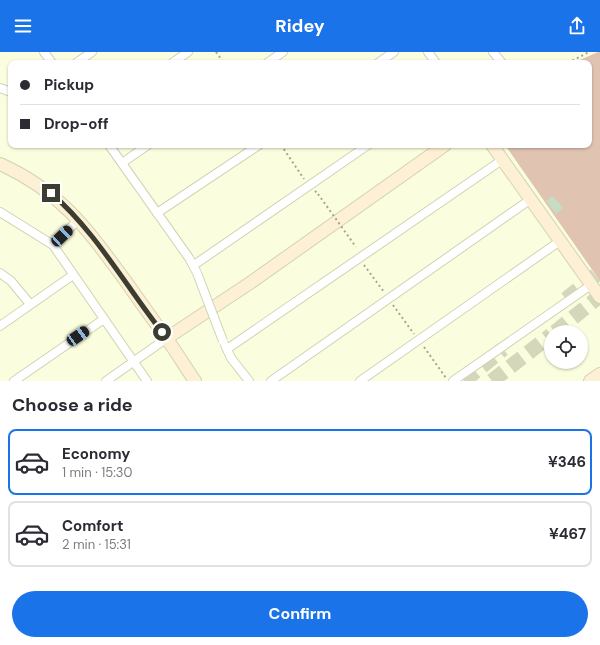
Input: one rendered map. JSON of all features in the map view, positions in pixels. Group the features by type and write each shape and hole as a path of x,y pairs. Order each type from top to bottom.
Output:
{"street":[{"path":"80,60 92,52"},
{"path":"176,60 188,52"},
{"path":"271,60 283,52"},
{"path":"382,60 394,52"},
{"path":"493,52 500,60"},
{"path":"111,148 196,269 223,341 231,358 249,381"},
{"path":"122,163 144,148"},
{"path":"157,213 254,148"},
{"path":"196,269 364,148"},
{"path":"106,381 167,338 250,283 441,148"},
{"path":"494,148 600,298"},
{"path":"227,349 502,160"},
{"path":"0,164 39,185 62,203 78,220 102,249 167,338 195,381"},
{"path":"271,381 531,199"},
{"path":"0,212 53,245 147,381"},
{"path":"53,245 78,220"},
{"path":"360,381 560,241"},
{"path":"0,273 12,281 30,304"},
{"path":"0,326 73,275"},
{"path":"453,381 591,285"},
{"path":"14,381 104,319"},
{"path":"590,381 600,374"}],"path":[{"path":"574,60 589,52"},
{"path":"283,148 309,186 318,194 356,247 360,258 388,299 448,381"}],"shaded area":[{"path":"600,52 600,281 507,148 592,148 592,60 580,60"}],"building":[{"path":"553,196 563,208 556,214 546,201"}],"tunnel":[{"path":"566,299 600,272"},
{"path":"564,325 600,296"},
{"path":"492,381 544,340"},
{"path":"464,381 503,349"}],"route":[{"path":"51,193 86,228 162,332"}]}
